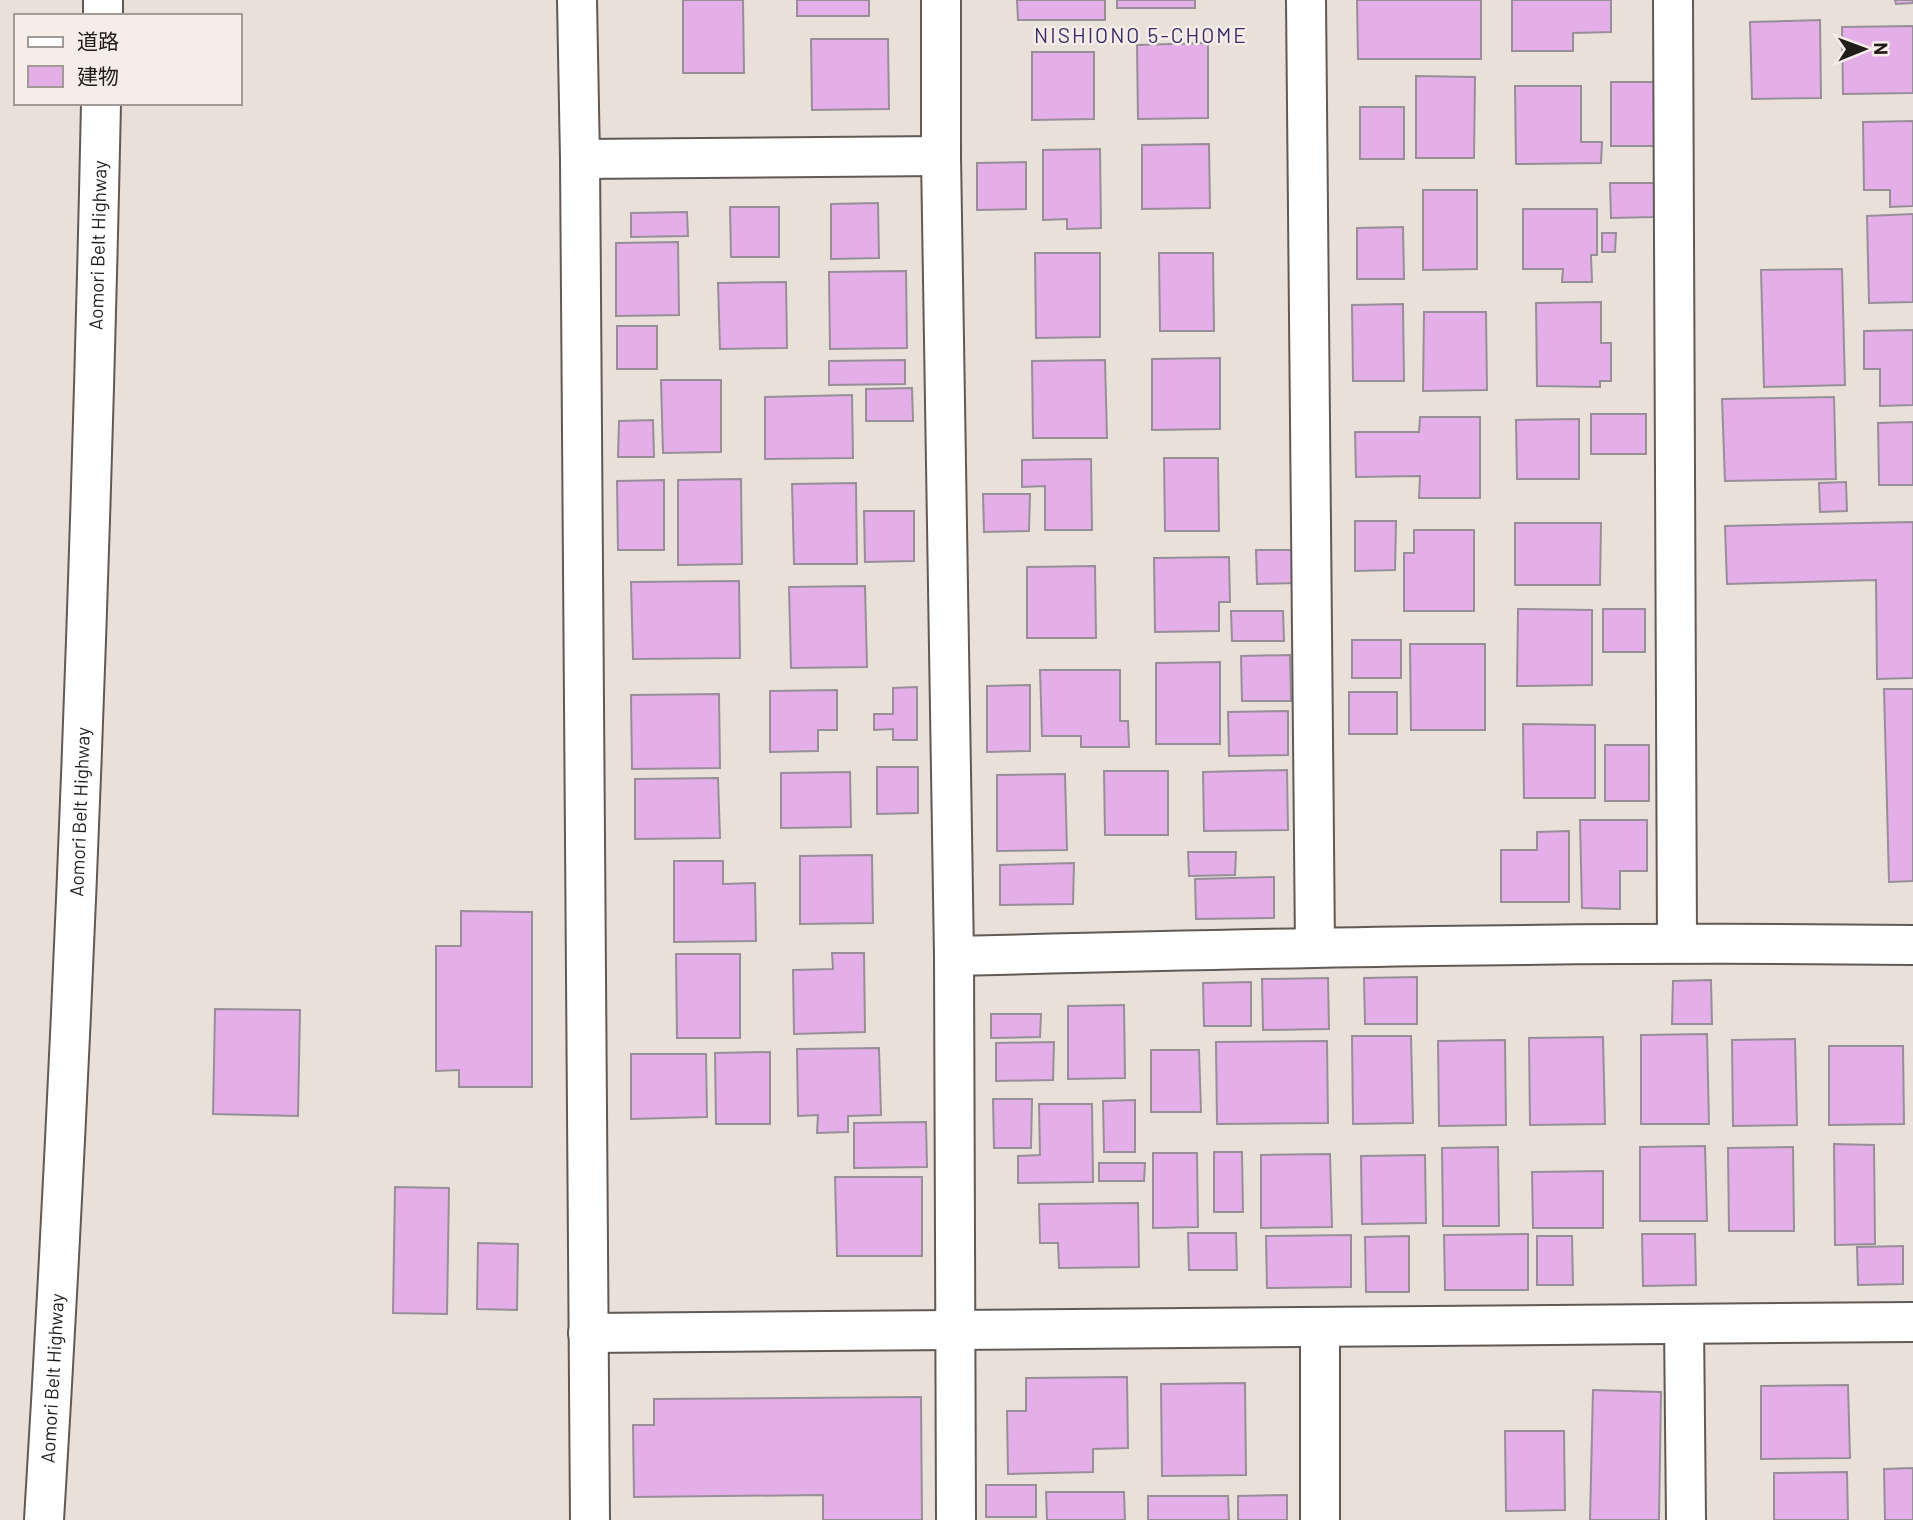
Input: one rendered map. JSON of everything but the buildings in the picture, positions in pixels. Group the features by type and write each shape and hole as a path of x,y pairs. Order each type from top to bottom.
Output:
{"main road":[{"path":"577,0 590,1520"},
{"path":"941,0 941,156 954,956 956,1520"},
{"path":"1306,0 1315,947"},
{"path":"1673,0 1677,942"},
{"name":"Aomori Belt Highway","path":"44,1520 61,1248 94,444 101,105"},
{"path":"580,159 941,156"},
{"path":"954,956 1677,942 1913,945"},
{"path":"588,1333 1913,1322"},
{"path":"1684,1324 1686,1520"},
{"path":"1320,1328 1320,1520"}],"district":[{"name":"NISHIONO 5-CHOME","path":"1141,36"}]}
